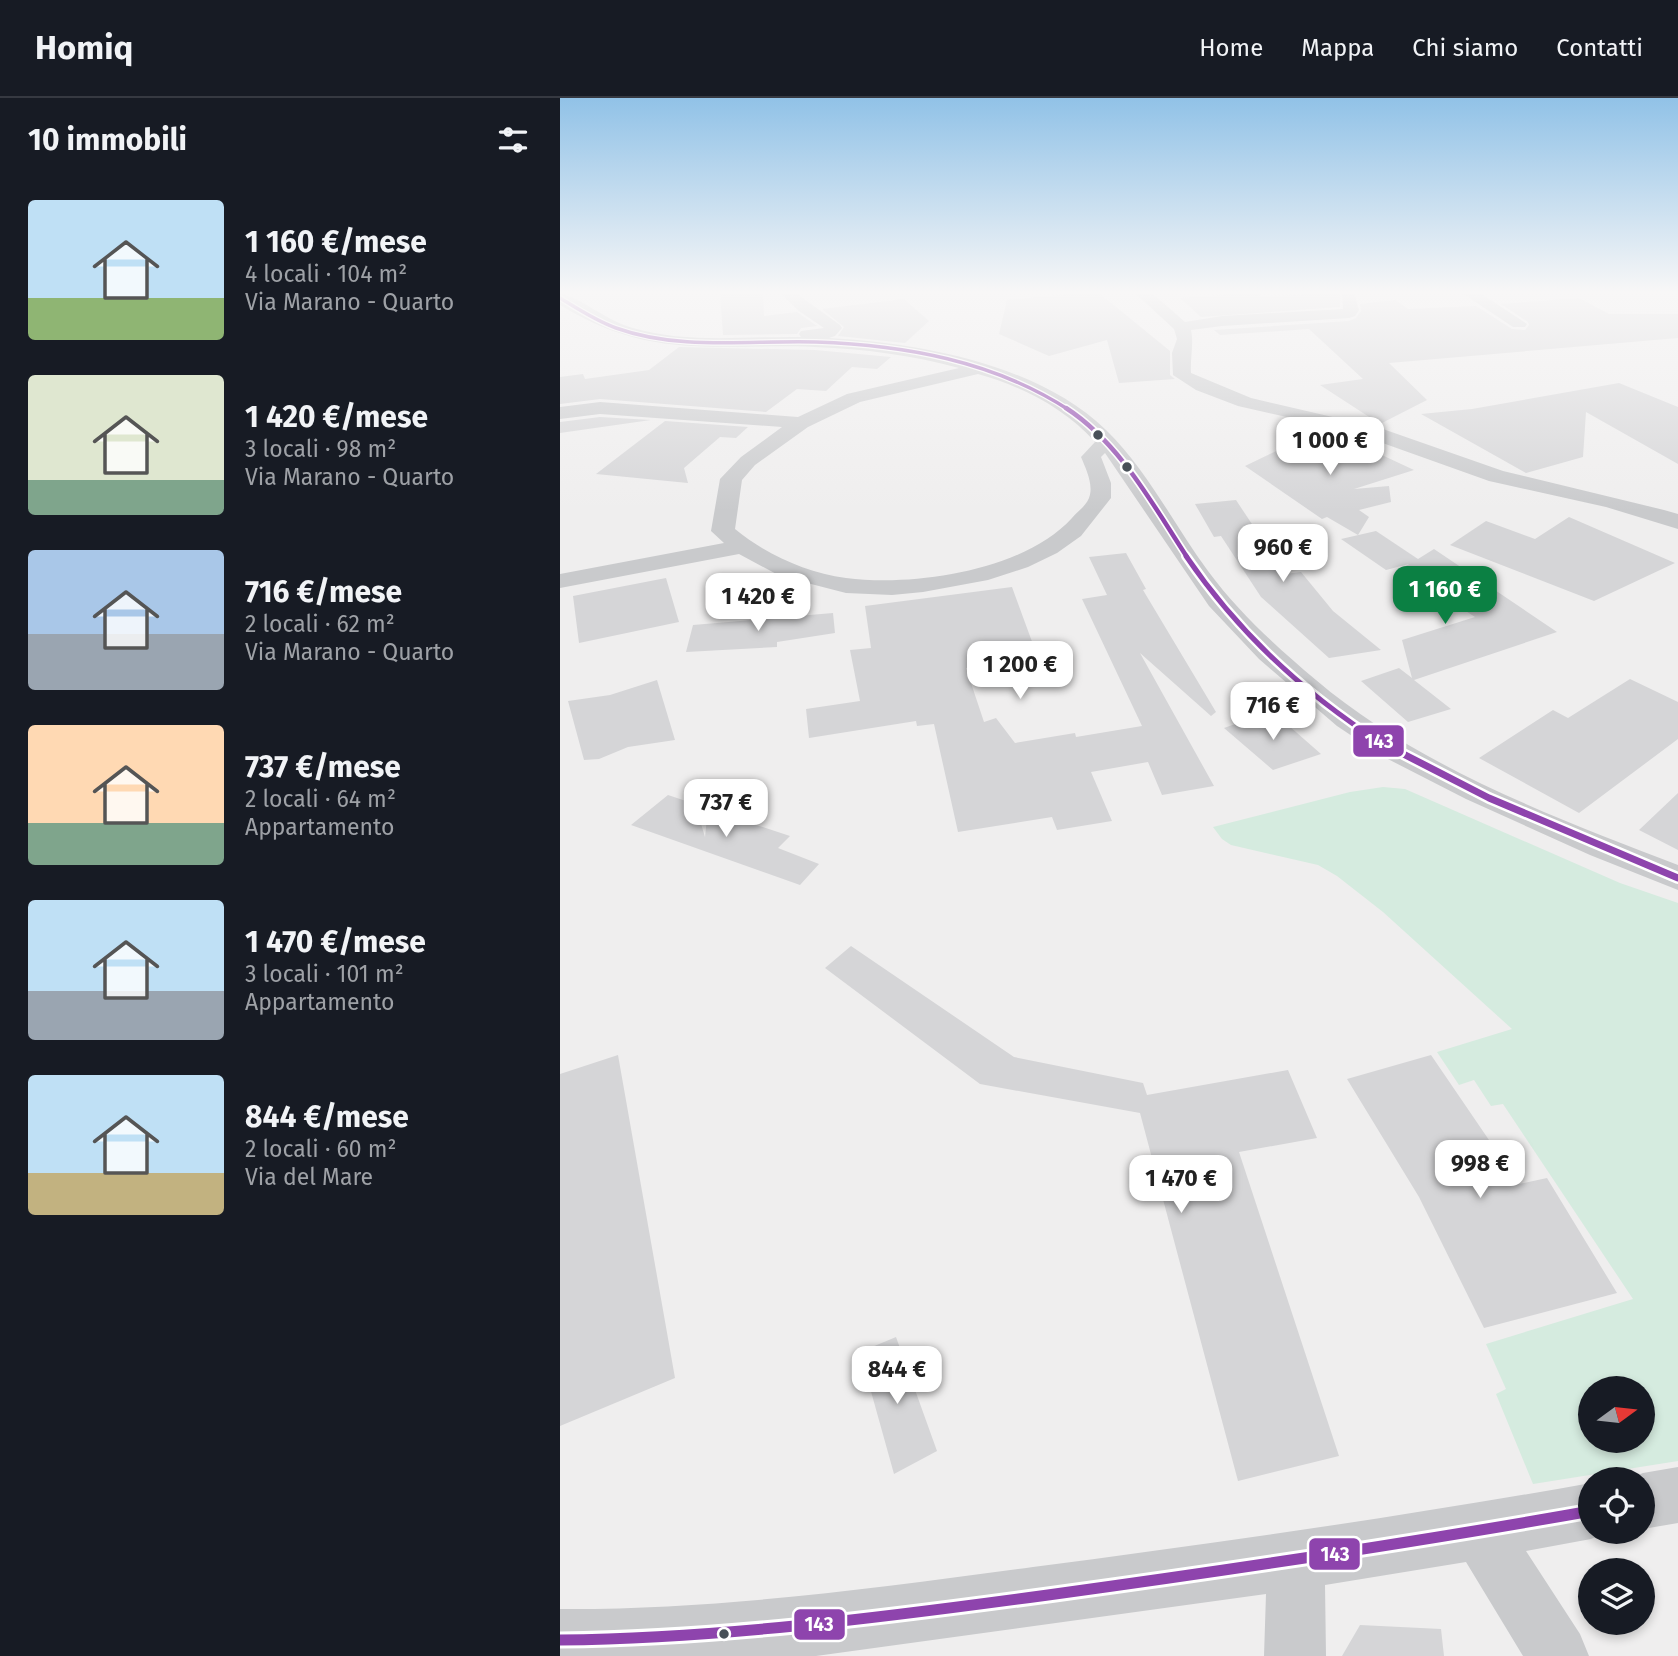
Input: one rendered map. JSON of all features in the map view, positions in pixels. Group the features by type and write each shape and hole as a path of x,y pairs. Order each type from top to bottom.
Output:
{"street":[{"path":"969,366 1047,395 1081,416 1107,443 1218,600 1301,681 1367,734 1430,769 1579,840 1678,878"},
{"path":"1182,366 1182,375 1218,393 1355,427 1495,475 1607,500 1678,522"},
{"path":"979,369 854,398 801,423 748,461 731,479 723,531 741,547 803,576 865,587 943,582 999,569 1044,552 1081,526 1101,497 1098,472 1091,457 1107,443"},
{"path":"560,413 600,408 801,423"},
{"path":"560,581 741,547"},
{"path":"1655,1500 1678,1495"},
{"path":"560,1640 629,1649 798,1629 1296,1562 1578,1513"},
{"path":"1480,1532 1558,1656"},
{"path":"1295,1656 1296,1562"}],"green space":[{"path":"1383,787 1405,789 1620,883 1678,903 1678,1461 1640,1467 1578,1467 1578,1477 1533,1484 1496,1394 1506,1389 1486,1344 1633,1299 1503,1104 1491,1106 1474,1080 1459,1085 1437,1052 1512,1029 1383,912 1337,876 1318,865 1231,845 1222,839 1213,827 1350,792"}],"building":[{"path":"655,366 881,366 877,369 852,367 826,391 797,389 766,412 600,399 560,404 560,377 583,374 585,379 649,370"},
{"path":"1114,366 1170,366 1170,375 1175,379 1119,383"},
{"path":"1349,366 1392,366 1427,400 1380,424 1320,385 1363,379"},
{"path":"1619,383 1678,407 1678,464 1586,412 1583,457 1526,473 1421,414 1472,409"},
{"path":"600,417 651,420 560,433 560,422"},
{"path":"665,421 748,427 736,438 720,437 684,468 688,483 596,474"},
{"path":"1324,428 1414,470 1354,489 1389,486 1391,502 1359,510 1369,517 1358,535 1327,517 1322,519 1245,466"},
{"path":"1236,500 1285,574 1301,572 1333,611 1381,650 1329,658 1261,597 1221,536 1214,537 1195,504"},
{"path":"1569,517 1675,563 1594,601 1450,545 1486,521 1535,539"},
{"path":"1376,531 1418,559 1434,549 1557,632 1414,680 1451,709 1408,722 1361,681 1399,668 1412,678 1402,640 1475,617 1401,569 1409,564 1386,570 1341,539"},
{"path":"1126,553 1146,589 1143,590 1216,712 1211,716 1140,653 1214,786 1162,795 1148,762 1091,772 1112,821 1057,830 1052,817 958,832 934,724 917,726 916,721 809,738 806,709 860,701 850,650 871,648 865,606 1012,587 1038,658 966,668 984,722 996,718 1015,743 1075,733 1076,737 1142,726 1082,599 1107,595 1089,557"},
{"path":"666,578 679,622 579,643 573,596"},
{"path":"833,613 835,633 777,642 777,647 686,652 693,625"},
{"path":"1630,679 1678,702 1678,739 1579,813 1479,758 1553,710 1568,718"},
{"path":"657,680 675,740 628,747 599,759 584,760 568,701 610,695"},
{"path":"1255,717 1264,723 1280,718 1321,754 1273,770 1224,728"},
{"path":"1678,793 1678,850 1639,830"},
{"path":"668,795 695,804 705,837 708,809 790,836 778,848 819,864 800,885 631,825"},
{"path":"851,946 1014,1057 1143,1083 1147,1095 1288,1070 1317,1138 1239,1152 1339,1456 1238,1481 1140,1113 980,1084 825,968"},
{"path":"618,1055 675,1378 560,1426 560,1074"},
{"path":"1431,1055 1519,1184 1547,1178 1617,1293 1484,1328 1419,1197 1347,1079"},
{"path":"896,1337 937,1451 894,1474 860,1352"},
{"path":"1360,1625 1441,1629 1444,1656 1342,1656"}],"transit line":[{"name":"143","path":"972,366 1019,382 1046,395 1077,415 1103,439 1127,467 1209,588 1232,616 1282,666 1357,727 1446,778 1559,829 1678,878"},
{"name":"143","path":"560,1640 679,1637 856,1621 1242,1568 1578,1513"}]}
